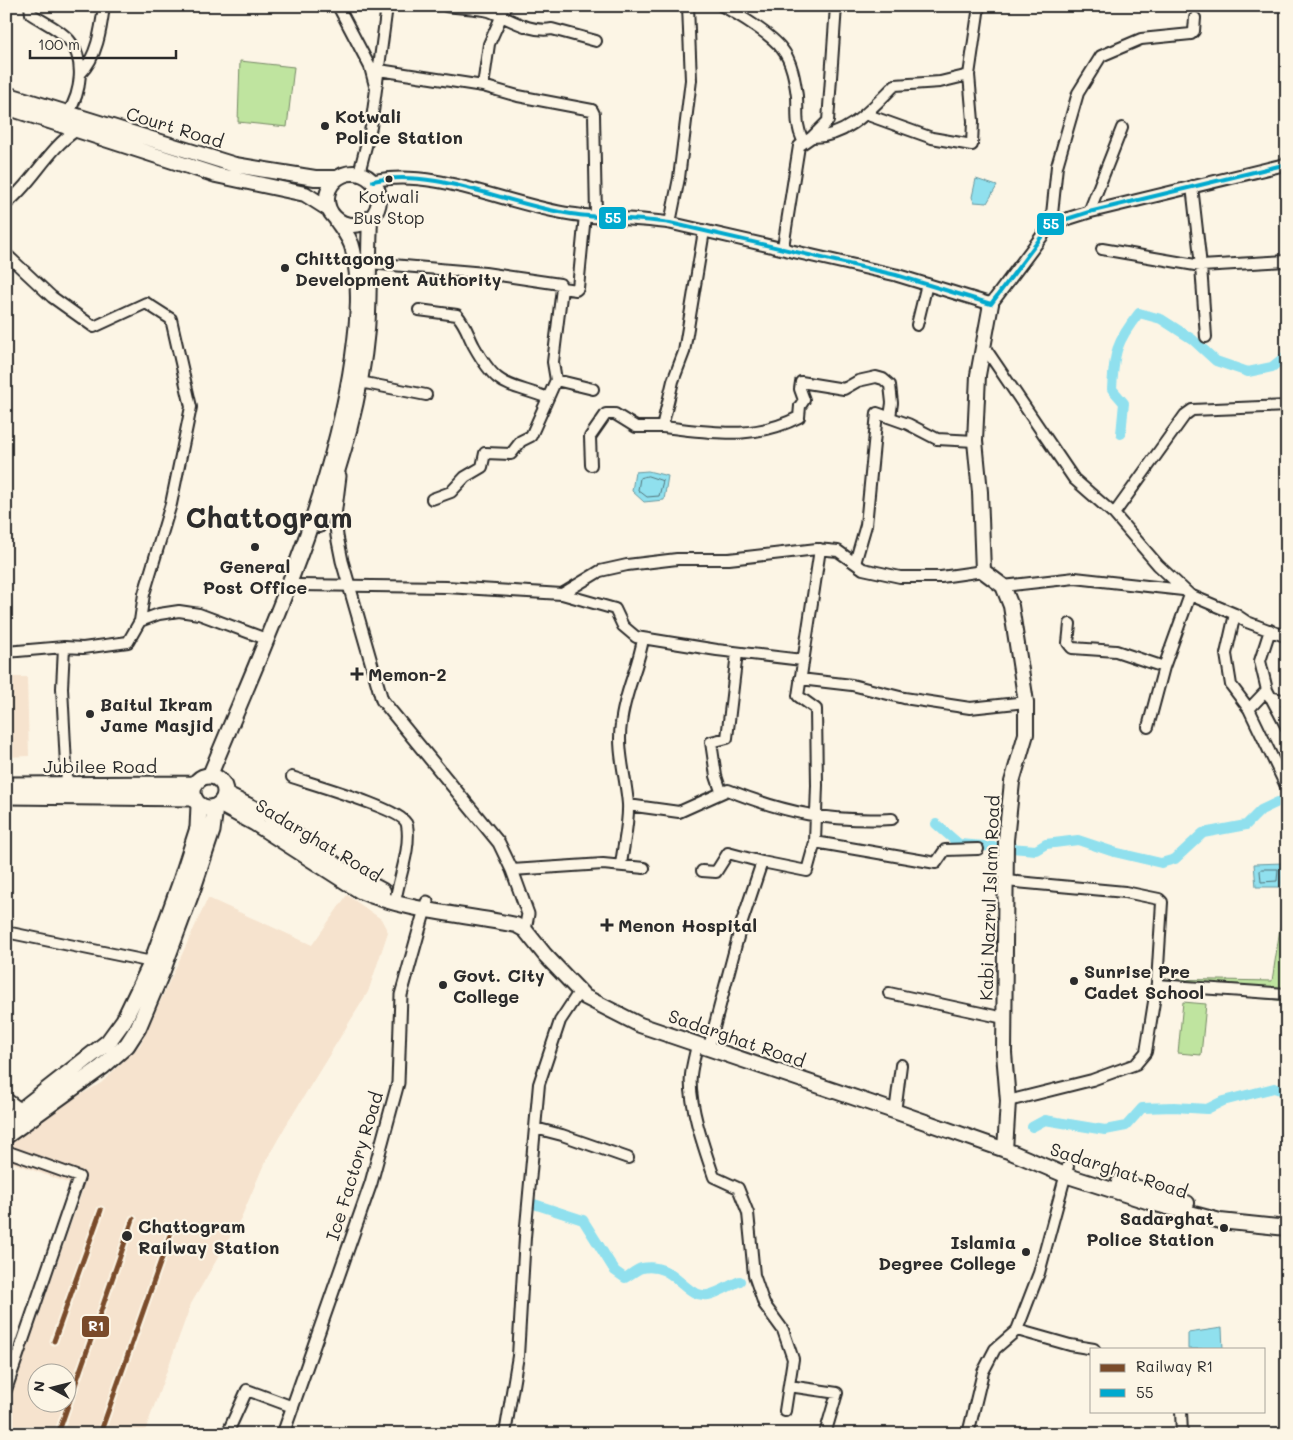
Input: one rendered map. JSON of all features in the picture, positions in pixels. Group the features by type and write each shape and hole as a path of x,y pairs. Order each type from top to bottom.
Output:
{"main road":[{"name":"Court Road","path":"6,94 236,166 315,178 336,178"},
{"path":"6,107 216,175 294,190 316,199 328,208 348,237 353,250 358,285 358,321 348,387 331,461 297,563 213,776"},
{"path":"328,208 326,197 329,186 336,178 351,173 360,173 372,181 379,197 375,213 370,220 357,226 350,226 337,221"},
{"path":"213,776 298,584 342,462 360,382 367,329 370,220"},
{"path":"991,304 978,375 975,441 980,492 982,571 1003,586"},
{"name":"Kabi Nazrul Islam Road","path":"1003,586 1011,606 1016,630 1026,702 1026,734 1012,782 1007,846 1004,1018 1008,1101 1006,1146"},
{"path":"6,1122 108,1042 124,1020 152,962 198,828 195,796 201,777 213,776 223,784 212,831 194,888 138,1028 127,1045 102,1067 6,1136"},
{"name":"Jubilee Road","path":"6,785 67,784 195,796"},
{"path":"6,796 195,796"},
{"path":"195,796 204,807 220,802"},
{"name":"Sadarghat Road","path":"220,802 268,815 342,869 396,897 426,906"},
{"name":"Sadarghat Road","path":"220,802 360,891 391,902 505,914 527,925 549,952 589,992 642,1020 704,1044 1006,1146"},
{"name":"Sadarghat Road","path":"527,925 544,955 579,992 640,1026 704,1044 896,1105 1156,1204 1220,1220 1287,1228"},
{"path":"94,1053 102,1067"},
{"name":"Sadarghat Road","path":"1066,1170 1220,1212 1287,1220"}],"street":[{"path":"30,6 31,14 70,40 77,56 80,74 79,94 68,113"},
{"path":"80,74 89,66 102,26 104,6"},
{"path":"338,6 370,67 376,92"},
{"path":"360,173 371,127 387,6"},
{"path":"446,6 504,11"},
{"path":"670,223 679,178 691,80 688,6"},
{"path":"722,6 741,11 781,47 788,58 797,98 796,126 808,139"},
{"path":"783,247 799,146 828,121 836,6"},
{"path":"865,114 932,138 972,145 973,121 969,75 979,6"},
{"path":"483,86 489,44 504,11"},
{"path":"504,11 513,23 546,30 552,29 596,41"},
{"path":"372,181 392,177 427,179 538,208 670,223 783,247 927,284 991,304 1051,224 1057,166 1078,92 1101,56 1141,39 1191,34 1194,32 1195,18"},
{"path":"379,70 483,86 518,96 592,110 595,123 591,215 578,288 562,288"},
{"path":"808,139 825,137 843,130 865,114 895,85 940,82 969,75"},
{"path":"1089,212 1122,128"},
{"path":"6,204 22,192 65,137 77,130"},
{"path":"1051,224 1089,212 1287,164"},
{"path":"1192,186 1201,266 1206,337"},
{"path":"662,427 673,381 684,352 688,334 704,231"},
{"path":"1102,249 1201,266 1287,261"},
{"path":"6,254 52,297 94,327 146,302 171,318 191,407 171,504 144,594 140,621 128,642 83,648 64,647 6,652"},
{"path":"369,263 502,275 560,284 562,288 554,362 556,380 531,436 520,441 511,454 486,453 482,467 466,477 451,492 432,499"},
{"path":"917,325 927,284"},
{"path":"419,310 457,315 494,377 504,384 519,387 548,398"},
{"path":"983,346 1074,479 1114,514 1158,565 1186,592"},
{"path":"591,465 590,437 606,414 615,414 636,427 662,427 739,434 761,432 799,417 800,406 804,400 800,389 801,382 844,389 858,380 876,377 883,379 890,385 892,403 890,417"},
{"path":"556,380 593,389"},
{"path":"360,382 426,395"},
{"path":"1114,514 1185,415 1192,410 1287,406"},
{"path":"855,563 866,525 876,415 879,412 937,439 975,441"},
{"path":"342,462 336,516 342,561 382,700 499,843 512,870 528,914 527,925"},
{"path":"702,871 716,872 727,853 807,871 815,842 816,709 798,696 820,549"},
{"path":"562,594 600,571 627,564 677,559 729,559 820,549 838,551 863,569 900,577 941,577 982,571"},
{"path":"1003,586 1075,578 1186,592 1235,614 1247,622 1287,637"},
{"path":"298,584 446,587 562,594 615,609 623,626 636,637 643,639 737,653 802,660"},
{"path":"1148,727 1186,592"},
{"path":"140,621 159,614 180,611 199,614 266,639"},
{"path":"1235,614 1226,654 1231,686 1249,709 1285,784"},
{"path":"1070,624 1068,643 1072,648 1116,651 1164,667"},
{"path":"1270,630 1260,661 1268,694 1287,728"},
{"path":"621,865 628,806 623,776 620,726 626,694 639,664 643,639"},
{"path":"64,647 62,688 67,784"},
{"path":"721,791 716,776 711,742 727,738 737,653"},
{"path":"800,679 852,685 904,698 970,708 1026,702"},
{"path":"1249,709 1268,694"},
{"path":"1268,694 1287,701"},
{"path":"292,777 364,801 402,817 407,823 406,844 396,897"},
{"path":"628,806 679,812 721,791 728,790 777,808 816,817 834,820 892,819"},
{"path":"815,842 936,863 945,850 978,849"},
{"path":"762,862 704,1044 691,1076 698,1126 714,1177 738,1188 748,1213 754,1275 764,1304 783,1330 793,1358 786,1411"},
{"path":"512,870 603,864 644,868"},
{"path":"1006,881 1125,892 1161,900 1157,985 1146,1052 1136,1064 1084,1082 1008,1101"},
{"name":"Ice Factory Road","path":"283,1434 371,1183 398,1083 401,995 426,906"},
{"path":"6,932 152,962"},
{"path":"1157,985 1287,994"},
{"path":"505,1434 518,1356 539,1084 560,1021 579,992"},
{"path":"889,993 1004,1018"},
{"path":"896,1105 901,1065"},
{"path":"6,1098 22,1110"},
{"path":"535,1128 562,1135 628,1158"},
{"path":"6,1150 79,1177 6,1390"},
{"path":"968,1434 983,1372 995,1349 1017,1330 1039,1273 1066,1170"},
{"path":"1017,1330 1070,1345 1090,1348"},
{"path":"789,1386 837,1393 824,1434"},
{"path":"228,1434 246,1390 293,1407"},
{"path":"1181,1412 1182,1434"}],"shaded area":[{"path":"6,677 27,677 29,756 6,757"},
{"name":"Chattogram Railway Station","path":"347,895 381,919 388,932 368,992 264,1164 241,1218 191,1304 144,1434 6,1434 6,1407 83,1189 6,1160 6,1144 42,1117 101,1083 140,1045 208,898 312,945"}],"green space":[{"path":"240,61 294,67 287,127 238,122"},
{"path":"1283,909 1287,909 1287,1001 1163,989 1164,979 1272,981"},
{"path":"1183,1002 1206,1004 1201,1055 1178,1053"}],"water":[{"path":"976,179 997,186 987,203 974,202 972,197"},
{"path":"648,471 668,476 664,500 644,502 632,491 635,472"},
{"path":"1284,863 1281,887 1256,887 1254,864"},
{"path":"1222,1328 1223,1348 1188,1348 1188,1333"}],"waterway":[{"path":"1121,434 1124,403 1112,389 1115,357 1125,332 1139,313 1161,319 1192,339 1216,361 1248,372 1272,367 1287,355"},
{"path":"936,824 959,844 1036,850 1046,844 1078,840 1114,852 1161,863 1175,859 1203,833 1246,825 1261,810 1278,802 1287,801"},
{"path":"1032,1127 1045,1120 1105,1130 1126,1126 1142,1108 1207,1109 1223,1101 1274,1088 1287,1092"},
{"path":"534,1204 583,1220 615,1271 625,1278 642,1268 653,1267 663,1270 700,1295 712,1294 740,1281"}],"rail line":[{"name":"R1","path":"54,1341 101,1210"},
{"name":"R1","path":"58,1434 133,1219"},
{"name":"R1","path":"100,1434 171,1232"}],"transit line":[{"name":"55","path":"373,181 396,178 421,179 446,183 571,214 670,223 896,275 991,304 1051,224 1089,212 1287,164"}],"place":[{"name":"Kotwali Police Station","path":"325,126"},
{"name":"Kotwali Bus Stop","path":"389,179"},
{"name":"Chittagong Development Authority","path":"285,268"},
{"name":"General Post Office","path":"255,547"},
{"name":"Memon-2","path":"357,674"},
{"name":"Baitul Ikram Jame Masjid","path":"90,714"},
{"name":"Menon Hospital","path":"607,925"},
{"name":"Sunrise Pre Cadet School","path":"1074,981"},
{"name":"Govt. City College","path":"443,985"},
{"name":"Sadarghat Police Station","path":"1224,1228"},
{"name":"Chattogram Railway Station","path":"127,1236"},
{"name":"Islamia Degree College","path":"1026,1252"}],"district":[{"name":"Chattogram","path":"269,517"}]}
